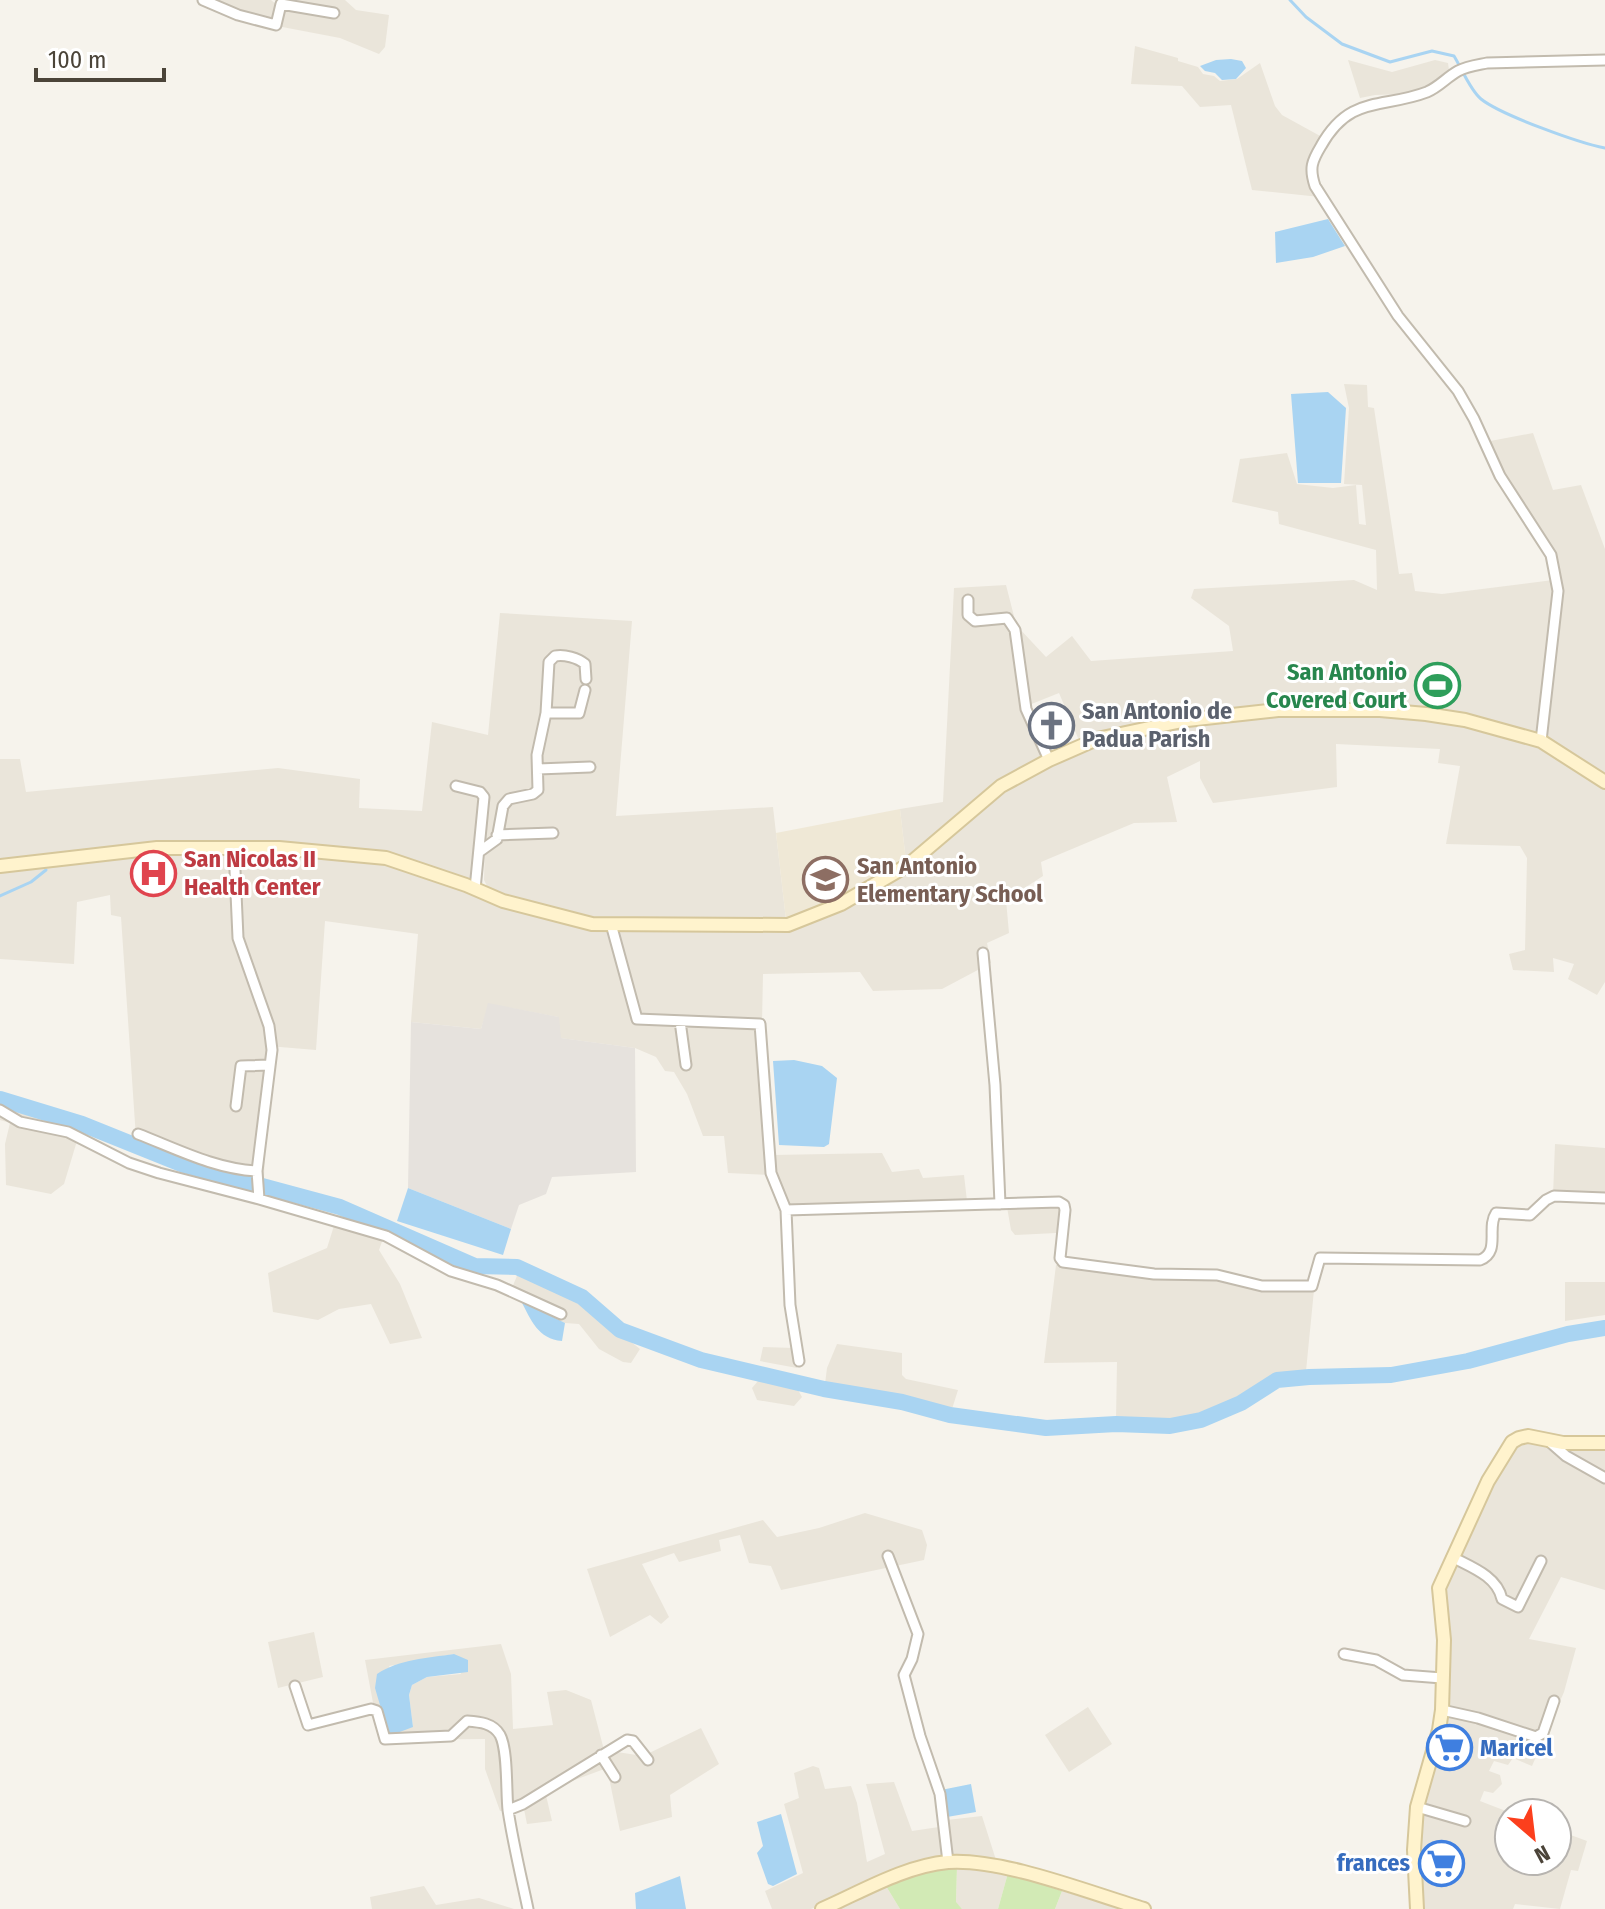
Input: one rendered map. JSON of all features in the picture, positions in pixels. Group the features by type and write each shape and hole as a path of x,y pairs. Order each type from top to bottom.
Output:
{"street":[{"path":"203,0 238,15 276,25 281,4 334,13"},
{"path":"1541,741 1558,591 1551,555 1500,476 1458,391 1398,316 1315,186 1310,173 1311,163 1339,122 1362,107 1429,91 1469,66 1605,60"},
{"path":"968,600 968,615 975,621 1007,618 1015,630 1026,709 1049,760"},
{"path":"479,852 492,845 503,806 509,799 538,790 537,755 546,713 549,662 561,654 581,661 585,664 582,710 579,713 546,713"},
{"path":"0,866 157,848 279,848 386,858 521,906 592,924 788,925 841,904 908,865 1001,786 1049,760 1121,732 1187,720 1278,710 1380,710 1426,714 1465,720 1541,741 1605,782"},
{"path":"538,769 590,767"},
{"path":"456,786 480,792 484,797 475,889"},
{"path":"497,835 553,833"},
{"path":"234,848 238,938 269,1026 272,1050 258,1175 259,1197"},
{"path":"611,924 637,1019 760,1024 771,1173 786,1210 790,1305 799,1361"},
{"path":"983,953 995,1085 1000,1204"},
{"path":"680,1021 686,1065"},
{"path":"236,1106 241,1066 270,1065"},
{"path":"0,1110 20,1122 68,1132 144,1168 259,1197 386,1236 451,1271 497,1285 561,1314"},
{"path":"138,1134 206,1161 258,1175"},
{"path":"786,1210 1059,1202 1064,1205 1060,1258 1068,1263 1154,1274 1217,1275 1262,1286 1312,1286 1320,1258 1480,1260 1492,1251 1492,1219 1496,1213 1530,1215 1554,1196 1605,1198"},
{"path":"1417,1909 1414,1850 1417,1807 1442,1710 1444,1640 1439,1588 1506,1449 1519,1438 1528,1436 1550,1442 1605,1443"},
{"path":"1550,1442 1566,1456 1605,1478"},
{"path":"888,1556 918,1634 912,1659 904,1675 940,1794 948,1862"},
{"path":"1452,1557 1480,1572 1499,1587 1502,1599 1518,1607 1541,1561"},
{"path":"1344,1654 1376,1660 1403,1675 1442,1678"},
{"path":"295,1686 306,1722 310,1725 371,1709 377,1711 385,1739 451,1736 467,1721 492,1726 502,1738 508,1810 528,1909"},
{"path":"1442,1710 1536,1737 1543,1733 1554,1701"},
{"path":"508,1810 630,1739 648,1760"},
{"path":"601,1755 615,1777"},
{"path":"1417,1807 1465,1821"},
{"path":"822,1909 913,1870 948,1862 994,1865 1144,1909"}],"shaded area":[{"path":"207,0 271,0 278,6 275,21 240,13"},
{"path":"274,0 345,0 356,10 389,15 385,47 379,54 340,38 277,26 282,6 290,5"},
{"path":"1135,46 1178,58 1178,61 1198,67 1203,74 1220,81 1237,79 1260,63 1275,106 1282,115 1322,137 1306,173 1320,197 1252,190 1231,105 1200,107 1182,86 1131,84"},
{"path":"1348,60 1392,72 1435,60 1448,63 1449,70 1426,88 1407,94 1360,98"},
{"path":"1344,384 1367,385 1368,407 1374,408 1399,574 1412,573 1415,591 1442,594 1553,580 1556,591 1538,737 1464,713 1380,707 1279,706 1186,712 1078,738 1059,693 1029,705 1024,702 1041,756 999,783 906,861 900,809 943,802 954,588 1006,585 1016,624 1008,615 976,617 971,613 969,598 965,599 965,615 974,623 1006,621 1013,630 1024,695 1017,626 1046,657 1072,636 1091,661 1233,651 1229,626 1191,598 1194,589 1354,580 1377,590 1376,550 1279,524 1278,512 1232,502 1240,459 1287,453 1297,484 1333,488 1356,485 1359,524 1366,525 1362,485 1344,484 1349,408"},
{"path":"1533,433 1553,490 1581,485 1605,549 1605,774 1544,739 1561,578 1554,553 1503,476 1485,442"},
{"path":"500,613 632,621 616,816 773,807 786,920 590,918 490,892 484,880 486,801 472,882 386,854 279,845 0,863 0,759 20,759 26,792 278,768 360,779 359,808 422,811 432,722 488,735"},
{"path":"1379,714 1463,721 1540,745 1605,785 1605,982 1597,995 1568,979 1574,964 1553,958 1554,972 1513,970 1509,954 1525,950 1527,858 1520,846 1446,844 1460,766 1438,763 1440,749 1336,744 1337,787 1213,803 1200,778 1200,761 1167,777 1177,822 1134,823 1041,862 1043,876 1006,900 1009,933 987,943 991,963 942,989 873,991 860,972 763,974 762,1023 677,1020 667,1014 639,1018 615,928 787,929 842,908 1003,791 1080,747 1187,721 1276,715"},
{"name":"San Antonio Elementary School","path":"900,809 906,861 837,900 786,920 776,833"},
{"path":"156,852 278,852 385,861 610,929 634,1018 758,1026 770,1175 728,1173 724,1136 703,1136 687,1094 674,1072 665,1071 656,1057 635,1048 560,1038 558,1017 489,1004 481,1029 411,1022 418,934 325,921 316,1050 268,1046 264,1179 185,1160 136,1138 121,917 111,915 110,895 77,902 74,964 0,959 0,870"},
{"path":"488,1003 559,1017 561,1038 635,1048 636,1172 552,1177 546,1194 519,1205 511,1229 408,1188 411,1022 481,1029"},
{"path":"0,1102 80,1131 64,1184 51,1194 6,1185 5,1144 10,1123 0,1120"},
{"path":"1555,1144 1605,1148 1605,1196 1553,1195"},
{"path":"882,1153 892,1172 919,1169 923,1178 964,1175 967,1201 791,1206 784,1198 774,1173 773,1155"},
{"path":"1057,1206 1061,1209 1058,1236 1056,1233 1015,1235 1011,1230 1007,1207"},
{"path":"338,1213 384,1236 379,1250 400,1284 422,1338 390,1344 371,1304 339,1309 318,1320 273,1312 268,1273 327,1248"},
{"path":"1056,1265 1216,1279 1262,1290 1314,1290 1306,1371 1277,1377 1230,1406 1201,1416 1170,1422 1116,1420 1117,1362 1044,1363"},
{"path":"519,1271 577,1299 640,1349 631,1363 599,1349 579,1324 565,1323 509,1295"},
{"path":"1565,1282 1605,1282 1605,1315 1565,1321"},
{"path":"837,1344 902,1353 902,1375 906,1379 958,1390 952,1409 825,1384 827,1368"},
{"path":"763,1347 794,1348 797,1368 760,1361"},
{"path":"758,1381 797,1388 802,1397 794,1406 757,1400 752,1388"},
{"path":"1522,1437 1550,1444 1605,1479 1605,1590 1561,1577 1529,1639 1576,1648 1564,1692 1532,1766 1513,1758 1508,1765 1494,1761 1489,1771 1500,1775 1502,1784 1493,1793 1484,1791 1480,1801 1493,1806 1493,1877 1569,1877 1560,1909 1515,1904 1513,1909 1420,1909 1417,1827 1442,1729 1441,1589 1490,1482"},
{"path":"1568,1444 1605,1446 1605,1475 1566,1451"},
{"path":"865,1513 922,1530 927,1545 924,1560 781,1590 771,1566 749,1563 740,1535 719,1540 721,1551 679,1562 674,1553 642,1564 669,1617 661,1624 650,1615 610,1637 587,1569 763,1520 777,1537"},
{"path":"314,1632 323,1677 278,1688 268,1642"},
{"path":"501,1644 511,1674 513,1729 553,1725 547,1692 566,1690 591,1700 604,1750 643,1756 701,1728 719,1764 670,1795 672,1817 620,1831 607,1768 545,1791 552,1821 527,1824 524,1809 500,1811 485,1769 485,1739 380,1740 365,1660","holes":["454,1654 461,1674 427,1677 412,1685 409,1695 413,1727 389,1666"]},
{"path":"1088,1707 1112,1744 1069,1772 1045,1735"},
{"path":"813,1766 819,1768 825,1789 851,1786 867,1862 885,1854 866,1784 894,1782 912,1831 939,1827 938,1821 982,1816 996,1860 878,1880 811,1909 772,1909 765,1891 803,1873 784,1804 799,1798 794,1773"},
{"path":"1573,1836 1587,1841 1578,1871 1573,1870"},
{"path":"957,1867 1008,1873 998,1909 962,1909 956,1903"},
{"path":"424,1886 436,1905 479,1898 514,1909 372,1909 370,1897"},
{"path":"886,1886 900,1909 832,1909"},
{"path":"1062,1891 1123,1909 1055,1909"}],"green space":[{"path":"948,1866 957,1867 956,1902 962,1909 900,1909 886,1886 914,1874"},
{"path":"1008,1873 1062,1891 1055,1909 998,1909"}],"water":[{"path":"1216,60 1242,61 1246,68 1236,79 1222,80 1200,66"},
{"path":"1328,219 1345,246 1313,257 1276,263 1275,232"},
{"path":"1328,392 1346,408 1341,483 1298,483 1291,394"},
{"path":"794,1060 822,1066 837,1078 829,1144 824,1147 779,1145 773,1061"},
{"path":"408,1188 511,1229 503,1255 397,1221"},
{"path":"521,1301 565,1323 562,1341 541,1332"},
{"path":"454,1654 468,1660 468,1672 427,1677 412,1685 409,1695 413,1727 389,1736 375,1688 377,1674 404,1662"},
{"path":"971,1784 976,1812 947,1817 941,1790"},
{"path":"781,1814 797,1874 773,1886 768,1884 757,1853 763,1846 757,1822"},
{"path":"680,1876 686,1909 636,1909 635,1893"}],"waterway":[{"path":"1290,0 1306,17 1342,44 1390,62 1432,51 1454,56 1481,99 1541,128 1605,148"},
{"path":"0,896 31,882 46,870"},
{"path":"0,1099 82,1124 184,1165 340,1207 475,1266 517,1267 582,1297 620,1330 701,1360 950,1415 1046,1428 1116,1424 1170,1426 1201,1420 1241,1403 1277,1380 1391,1375 1468,1361 1568,1334 1605,1328"}],"place":[{"name":"San Antonio Covered Court","path":"1438,686"},
{"name":"San Antonio de Padua Parish","path":"1051,725"},
{"name":"San Nicolas II Health Center","path":"153,873"},
{"name":"San Antonio Elementary School","path":"826,880"},
{"name":"Maricel","path":"1449,1748"},
{"name":"frances","path":"1441,1863"}]}
